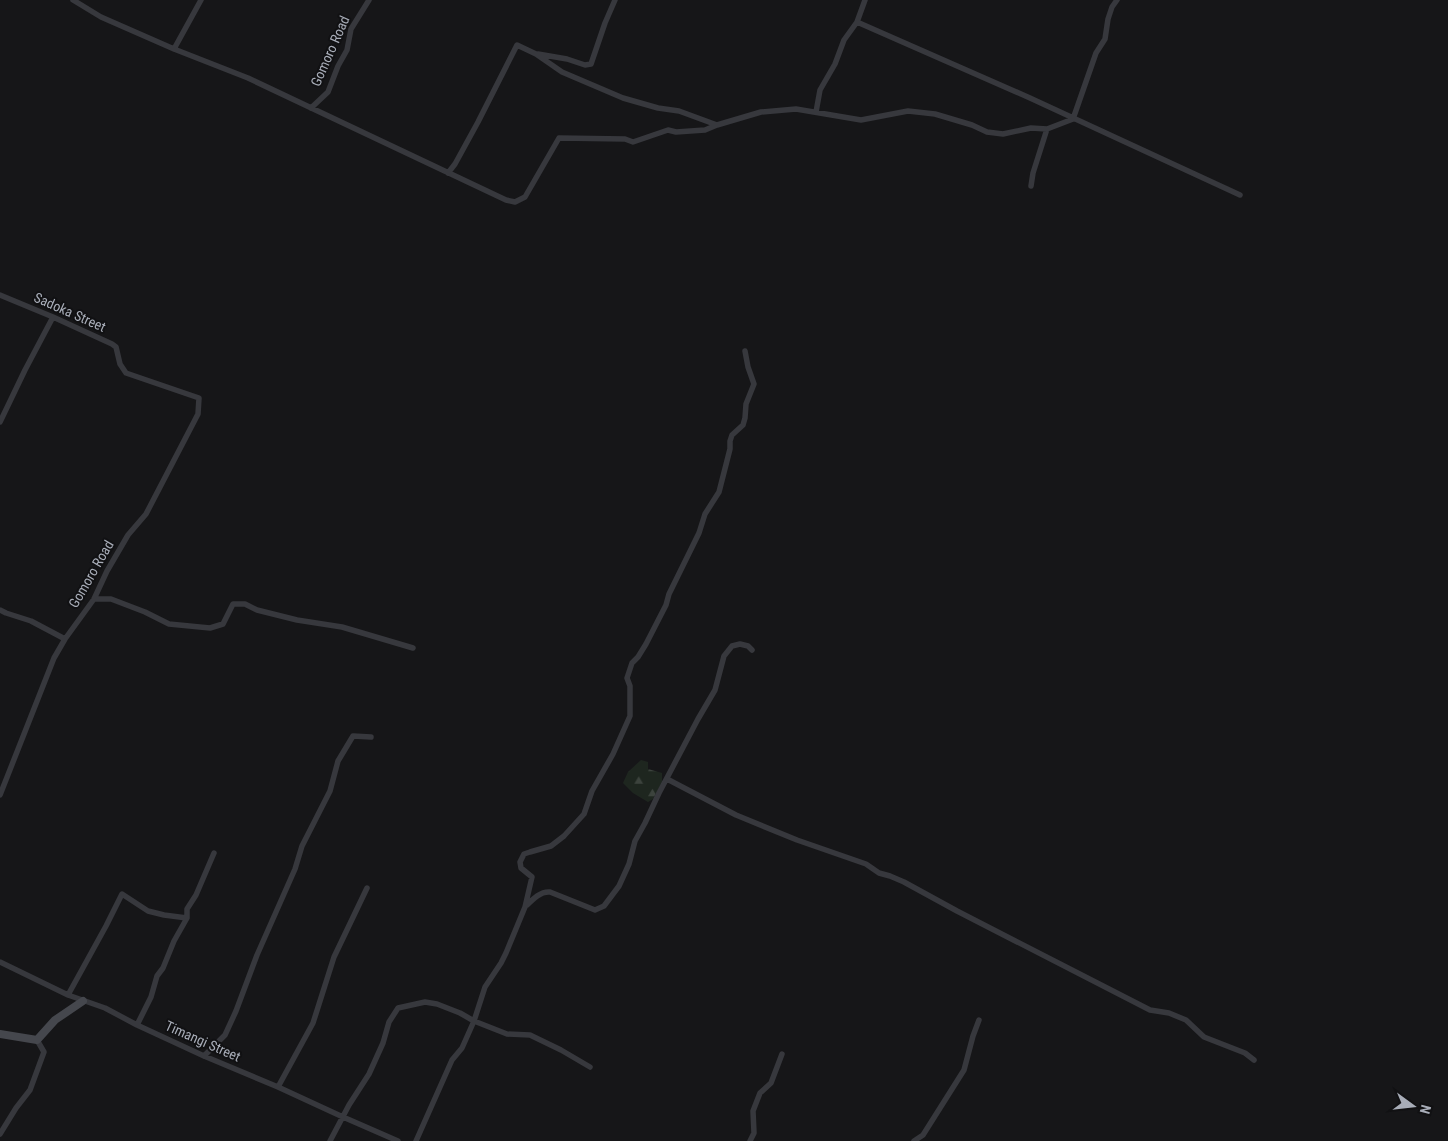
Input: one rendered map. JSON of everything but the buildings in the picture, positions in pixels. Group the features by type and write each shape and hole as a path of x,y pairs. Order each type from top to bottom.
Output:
{"street":[{"path":"73,0 100,18 248,78 506,200 515,202 525,197 559,138 625,139 633,142 668,130 676,132 705,130 761,112 796,109 861,120 908,111 935,114 972,125 987,132 1003,134 1031,128 1047,129 1073,118 1096,53 1105,39 1108,19 1112,7 1117,0"},
{"path":"174,49 201,0"},
{"name":"Gomoro Road","path":"311,108 328,92 338,66 347,50 351,29 369,0"},
{"path":"536,54 567,59 585,65 591,64 605,23 616,0"},
{"path":"816,112 820,90 835,64 844,40 857,22 865,0"},
{"path":"857,22 1240,195"},
{"path":"448,172 455,164 478,122 517,45 536,54 562,72 623,98 658,108 680,111 717,125"},
{"path":"1031,186 1032,173 1047,129"},
{"name":"Sadoka Street","path":"0,295 112,344 116,347 120,364 126,373 199,398"},
{"path":"0,422 25,370 54,317"},
{"path":"416,1141 452,1060 462,1048 474,1021 485,987 501,963 525,907 532,877 522,868 520,862 524,854 551,846 564,836 584,814 592,791 613,754 630,716 630,686 627,678 632,663 642,650 666,605 668,594 699,533 706,514 719,492 732,435 743,425 746,404 754,384 745,351"},
{"name":"Gomoro Road","path":"0,795 54,658 65,638 94,599 107,571 128,535 146,514 198,414 199,398"},
{"path":"94,599 111,600 145,612 169,624 210,628 222,624 233,604 245,604 257,610 297,620 342,627 413,648"},
{"path":"0,610 31,621 65,638"},
{"path":"525,907 546,892 595,910 604,906 619,886 629,864 635,840 715,690 724,656 732,646 740,644 748,646 752,650"},
{"path":"204,1056 225,1035 236,1011 257,955 295,869 302,846 330,791 338,761 353,736 371,738"},
{"path":"667,779 736,815 797,840 866,864 879,873 890,876 928,895 1150,1010 1170,1013 1186,1020 1204,1037 1245,1053 1254,1060"},
{"path":"137,1025 151,998 157,976 163,968 174,941 187,918 187,909 196,895 214,852"},
{"path":"278,1087 313,1023 334,957 367,888"},
{"path":"68,995 122,894 148,911 187,918"},
{"name":"Timangi Street","path":"0,962 68,995 110,1010 137,1025 204,1056 398,1141"},
{"path":"37,1040 55,1020 83,1001"},
{"path":"330,1141 372,1066 383,1043 389,1022 398,1008 426,1002 437,1004 507,1034 530,1035 590,1067"},
{"path":"914,1141 923,1135 964,1070 979,1020"},
{"path":"0,1034 37,1040"},
{"path":"0,1134 30,1090 44,1052 37,1040"},
{"path":"750,1141 754,1133 753,1111 760,1093 770,1084 782,1054"}],"green space":[{"path":"641,760 648,762 648,769 662,773 662,782 653,799 648,802 633,793 623,783 628,772"}]}
